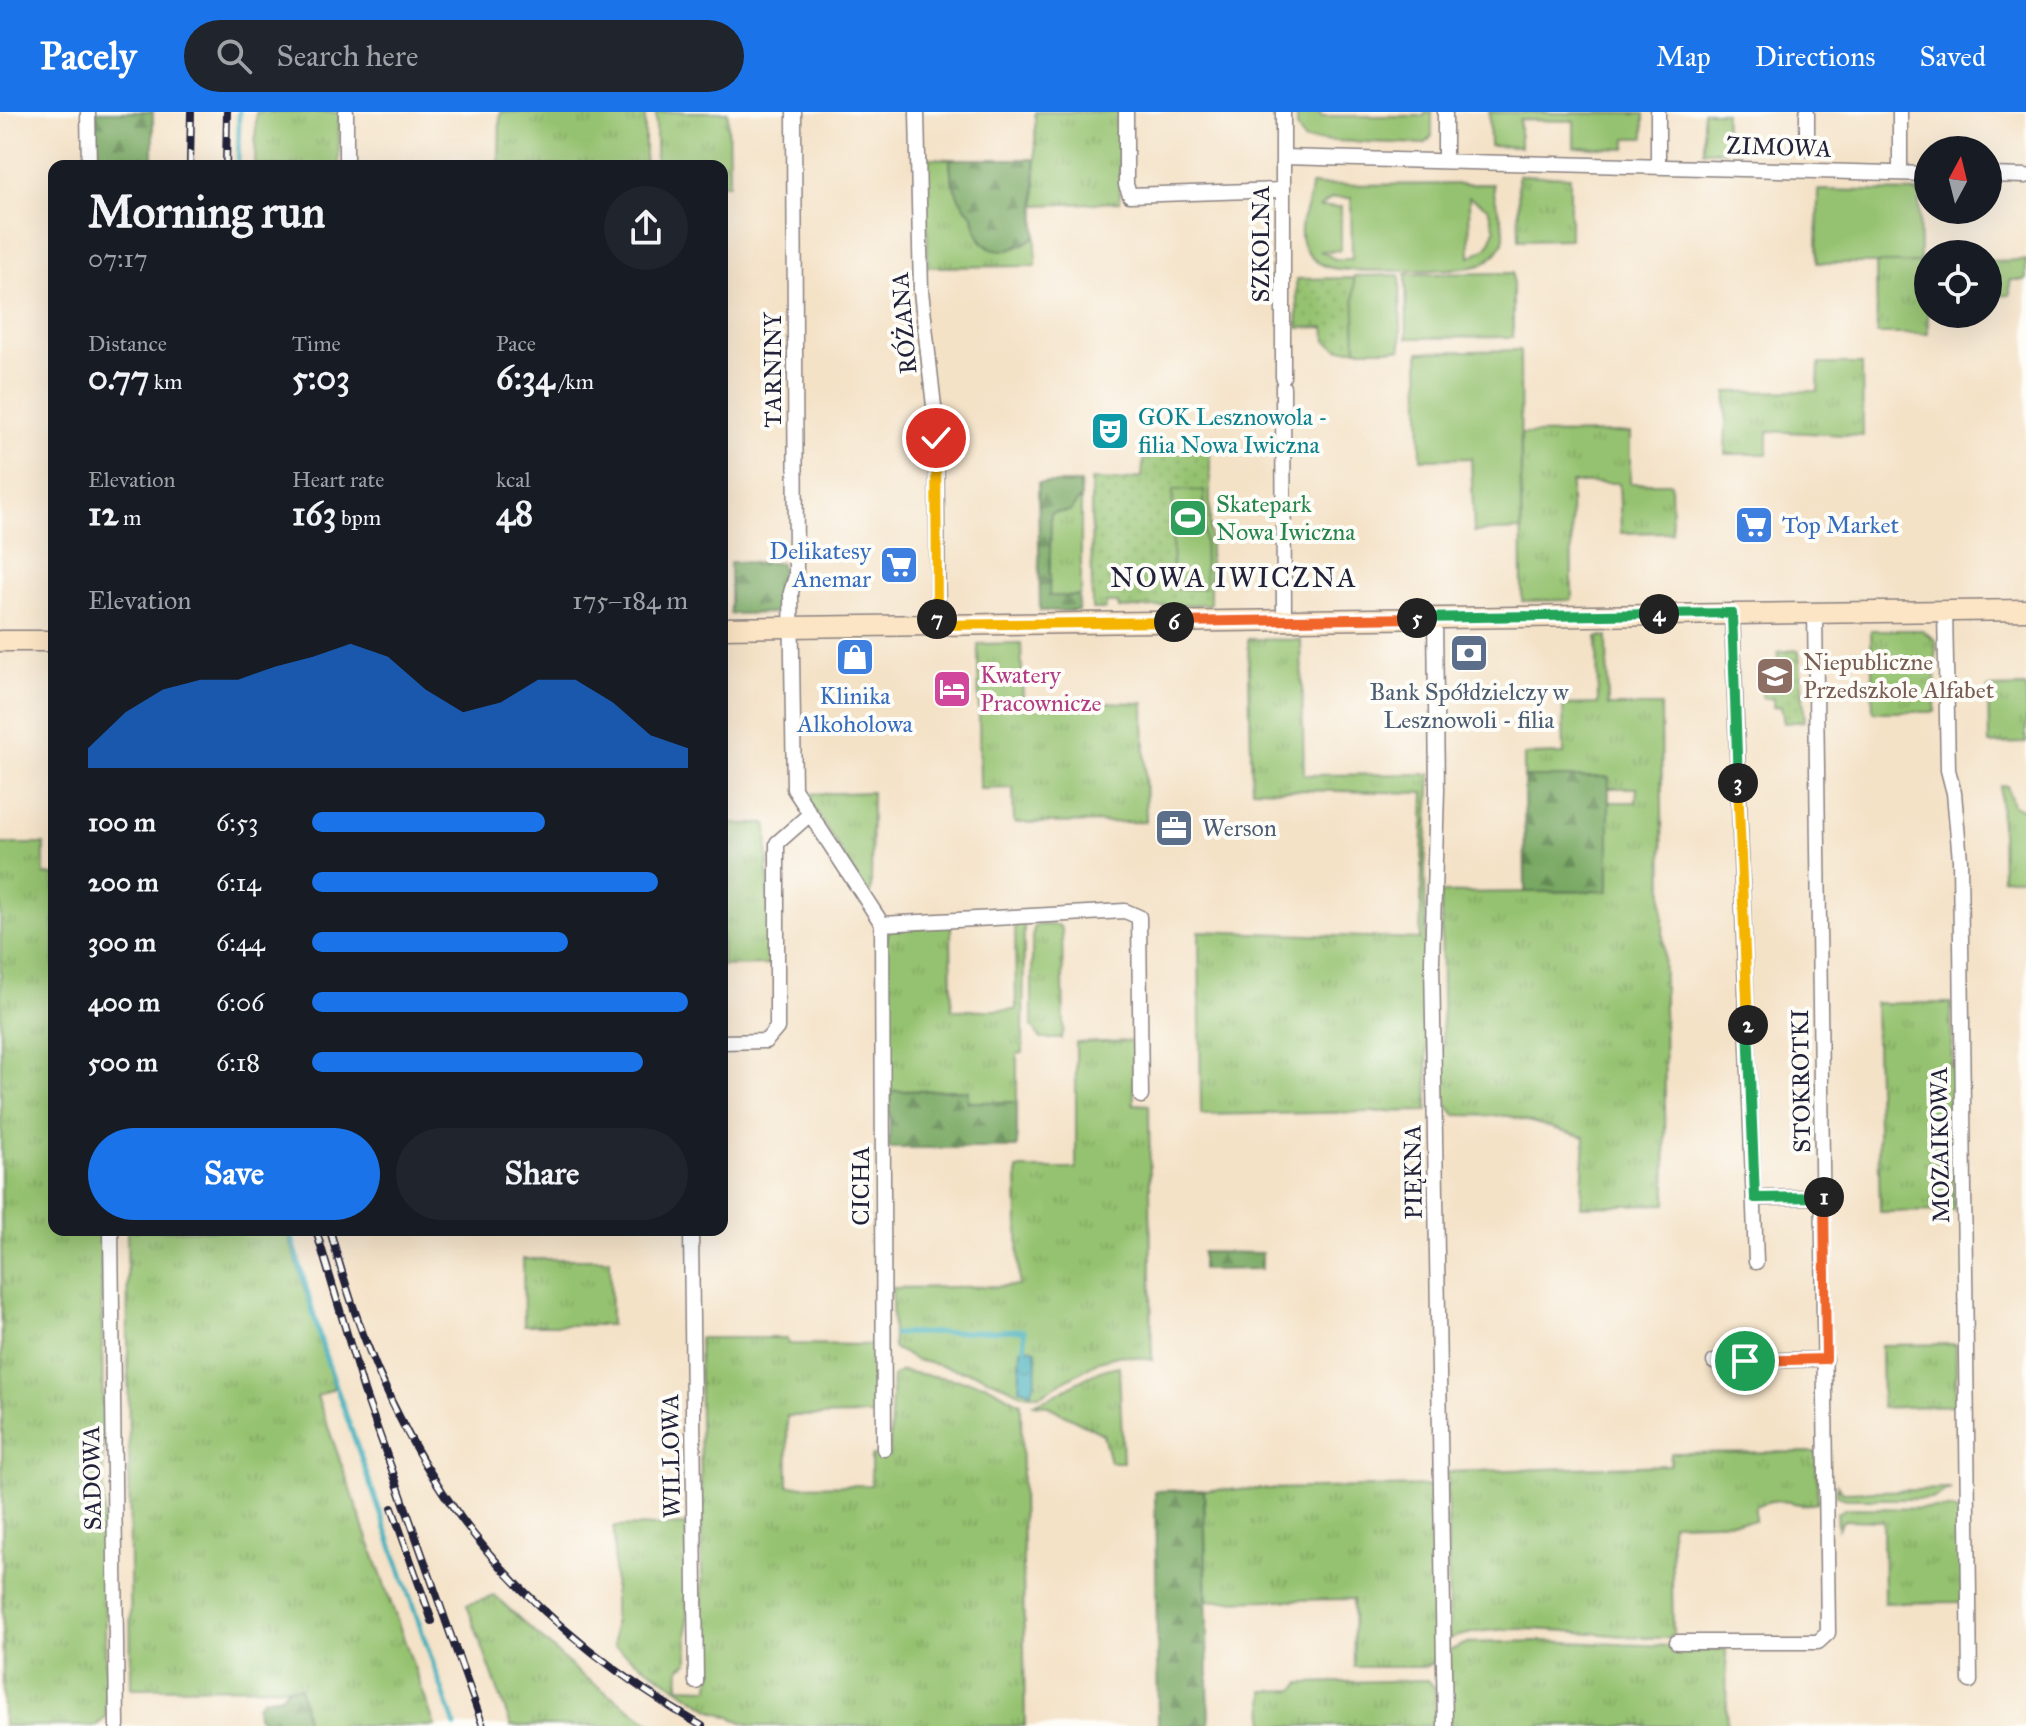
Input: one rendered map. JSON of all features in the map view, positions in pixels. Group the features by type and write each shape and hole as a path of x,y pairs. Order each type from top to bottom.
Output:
{"street":[{"path":"88,112 89,160"},
{"path":"346,112 346,160"},
{"name":"TARNINY","path":"792,627 791,592 796,576 794,112"},
{"name":"RÓŻANA","path":"917,112 921,291 936,419 938,625"},
{"path":"1126,112 1126,185 1130,195 1283,190"},
{"name":"SZKOLNA","path":"1283,112 1284,620"},
{"path":"1445,112 1445,161"},
{"path":"1658,112 1658,166"},
{"path":"1807,112 1807,149"},
{"path":"1900,112 1900,173"},
{"name":"ZIMOWA","path":"1283,157 1914,174"},
{"path":"2002,175 2026,176"},
{"name":"MOZAIKOWA","path":"1945,610 1948,770 1960,860 1970,1681"},
{"path":"728,628 2026,610"},
{"name":"STOKROTKI","path":"1677,1642 1818,1642 1827,1636 1815,612"},
{"path":"1732,613 1756,1262"},
{"name":"PIĘKNA","path":"1435,618 1437,790 1432,961 1445,1726"},
{"path":"792,627 794,789 882,924 1125,911 1139,917 1141,1096"},
{"path":"0,641 48,641"},
{"path":"728,1042 766,1041 777,1028 777,843 810,814"},
{"name":"CICHA","path":"882,924 884,1449"},
{"path":"1755,1198 1824,1197"},
{"name":"SADOWA","path":"111,1236 117,1726"},
{"name":"WILLOWA","path":"691,1236 696,1682"},
{"path":"1714,1362 1826,1359"}],"green space":[{"path":"96,112 153,112 153,160 97,160"},
{"path":"256,112 339,112 339,160 255,160"},
{"path":"500,112 645,112 645,160 499,160"},
{"path":"656,112 728,112 729,184 728,160 656,160"},
{"path":"1035,112 1119,112 1120,202 1036,205"},
{"path":"1297,112 1320,112 1321,116 1424,116 1425,112 1432,112 1432,136 1425,144 1304,140 1297,127"},
{"path":"1489,112 1644,114 1644,138 1627,138 1626,149 1574,147 1574,121 1520,120 1520,147 1490,146"},
{"path":"1703,112 1725,112 1725,151 1703,151"},
{"path":"926,158 950,159 956,190 973,215 976,229 987,246 995,250 1014,248 1036,236 1036,266 928,267"},
{"path":"950,159 1035,159 1036,236 1014,248 995,250 987,246 976,229 973,215 955,190"},
{"path":"1518,175 1570,177 1570,239 1519,240"},
{"path":"1493,184 1504,237 1494,255 1481,265 1469,267 1377,271 1325,266 1309,255 1301,237 1311,185","holes":["1469,197 1488,208 1495,229 1488,247 1470,257","1332,198 1351,198 1352,259 1335,259 1321,251 1341,250 1341,207 1320,207"]},
{"path":"1818,190 1914,192 1914,224 1919,224 1920,240 1914,240 1914,263 1817,263"},
{"path":"2026,260 2026,280 2010,280 2010,295 2002,295 2002,261"},
{"path":"1876,263 1914,263 1914,328 1928,328 1928,334 1877,334"},
{"path":"1513,273 1513,337 1407,338 1406,274"},
{"path":"1400,275 1401,349 1356,349 1354,276"},
{"path":"1354,278 1356,349 1340,349 1326,341 1325,327 1298,328 1296,279"},
{"path":"1520,350 1521,530 1474,532 1471,458 1421,459 1419,352"},
{"path":"1819,364 1862,364 1863,436 1768,431 1768,454 1725,454 1727,392 1818,391"},
{"path":"1630,433 1630,483 1671,483 1672,532 1621,533 1619,483 1571,483 1572,600 1522,601 1521,434"},
{"path":"1145,444 1170,445 1170,449 1210,448 1210,604 1119,609 1118,603 1106,603 1106,609 1092,609 1091,480 1122,481 1142,477"},
{"path":"1038,483 1080,483 1081,497 1070,511 1051,513 1049,596 1079,596 1078,611 1040,611"},
{"name":"Skatepark Nowa Iwiczna","path":"1173,490 1204,491 1205,589 1172,589"},
{"path":"1081,497 1081,590 1079,596 1049,596 1051,512 1065,512"},
{"path":"730,562 781,563 781,578 785,579 780,593 780,613 730,614"},
{"path":"1871,630 1922,630 1936,641 1935,712 1873,712"},
{"path":"1597,637 1607,637 1608,706 1661,706 1666,1204 1581,1206 1585,1137 1509,1116 1455,1115 1443,1099 1441,893 1609,891 1609,802 1636,802 1637,788 1609,788 1608,777 1524,777 1524,755 1564,754 1563,705 1598,704"},
{"path":"1248,639 1301,640 1304,775 1431,774 1425,868 1428,1111 1201,1115 1199,931 1420,939 1424,793 1252,789"},
{"path":"1021,643 1023,701 1144,703 1146,822 1014,823 1013,788 980,789 978,644"},
{"path":"1778,652 1799,652 1805,721 1784,723 1781,706 1773,707 1773,698 1763,699 1758,668 1779,666"},
{"path":"2026,687 2026,743 1989,744 1988,688"},
{"path":"1524,777 1609,777 1609,891 1525,892"},
{"path":"2000,785 2007,786 2013,805 2026,811 2026,878 2002,878"},
{"path":"872,792 871,892 868,894 805,794"},
{"path":"728,824 767,824 770,965 728,966"},
{"path":"0,844 44,844 44,874 48,874 48,1236 101,1236 106,1717 96,1726 3,1726"},
{"path":"1015,923 1024,924 1023,1053 1017,1054 1017,1102 968,1102 967,1090 890,1091 886,944 889,930 951,925 952,1010 1016,1010"},
{"path":"1035,925 1058,925 1062,929 1064,1030 1061,1039 1041,1039 1032,1026 1032,937"},
{"path":"1875,1003 1951,1003 1954,1211 1880,1212"},
{"path":"1133,1041 1134,1104 1149,1105 1152,1360 1121,1355 1099,1361 1040,1395 1022,1394 981,1375 916,1360 893,1348 892,1288 1019,1286 1017,1169 1076,1169 1076,1043"},
{"path":"968,1090 968,1102 1017,1102 1017,1148 889,1148 890,1091"},
{"path":"127,1236 289,1236 334,1388 317,1396 435,1726 307,1726 300,1687 131,1688"},
{"path":"1202,1252 1262,1253 1262,1269 1202,1270"},
{"path":"523,1259 610,1259 611,1325 524,1325"},
{"path":"699,1338 787,1338 788,1344 876,1345 875,1415 787,1416 788,1486 871,1485 871,1456 889,1456 893,1376 901,1371 985,1384 1021,1403 1025,1726 752,1726 710,1709 614,1646 614,1527 686,1525 688,1662 680,1668 679,1687 710,1688 711,1666 703,1661"},
{"path":"1956,1344 1956,1405 1882,1408 1881,1345"},
{"path":"1119,1366 1123,1462 1110,1462 1103,1434 1046,1405 1032,1404 1096,1373"},
{"path":"1816,1452 1818,1503 1764,1503 1755,1507 1755,1521 1671,1523 1673,1634 1668,1638 1528,1629 1474,1633 1449,1639 1447,1472 1670,1465 1671,1453"},
{"path":"1837,1485 1843,1492 1951,1489 1932,1499 1846,1499 1837,1496"},
{"path":"1433,1486 1436,1653 1432,1664 1424,1667 1354,1667 1353,1599 1207,1601 1204,1490"},
{"path":"1204,1490 1209,1726 1158,1726 1155,1491"},
{"path":"1846,1508 1951,1509 1963,1515 1962,1602 1884,1603 1883,1521 1844,1520 1838,1529 1837,1513"},
{"path":"495,1596 580,1674 655,1726 511,1726 467,1605"},
{"path":"1540,1641 1671,1646 1671,1650 1726,1649 1727,1726 1450,1726 1449,1651 1467,1643"},
{"path":"1428,1680 1435,1688 1435,1726 1265,1726 1264,1691 1295,1690 1301,1683"},
{"path":"300,1687 307,1726 272,1725 258,1716 257,1706 263,1699 281,1696 287,1688"}],"water":[{"path":"1021,1349 1036,1350 1037,1361 1031,1392 1019,1388"}],"waterway":[{"path":"238,160 239,112"},
{"path":"292,1236 324,1352 455,1726"},
{"path":"895,1334 1024,1330 1025,1348"}],"railway":[{"path":"190,160 191,112"},
{"path":"226,160 227,112"},
{"path":"318,1236 364,1391 483,1726"},
{"path":"332,1236 355,1312 385,1387 420,1456 462,1519 510,1577 566,1630 630,1680 702,1726"},
{"path":"392,1508 432,1621"}],"place":[{"name":"GOK Lesznowola - filia Nowa Iwiczna","path":"1110,431"},
{"name":"Skatepark Nowa Iwiczna","path":"1188,518"},
{"name":"Top Market","path":"1754,525"},
{"name":"Delikatesy Anemar","path":"899,565"},
{"name":"Bank Spółdzielczy w Lesznowoli - filia","path":"1469,653"},
{"name":"Klinika Alkoholowa","path":"855,657"},
{"name":"Niepubliczne Przedszkole Alfabet","path":"1775,676"},
{"name":"Kwatery Pracownicze","path":"952,689"},
{"name":"Werson","path":"1174,828"}],"district":[{"name":"NOWA IWICZNA","path":"1234,577"}],"route":[{"path":"936,438 938,625 1732,613 1755,1198 1824,1197 1826,1359 1745,1361"}]}
